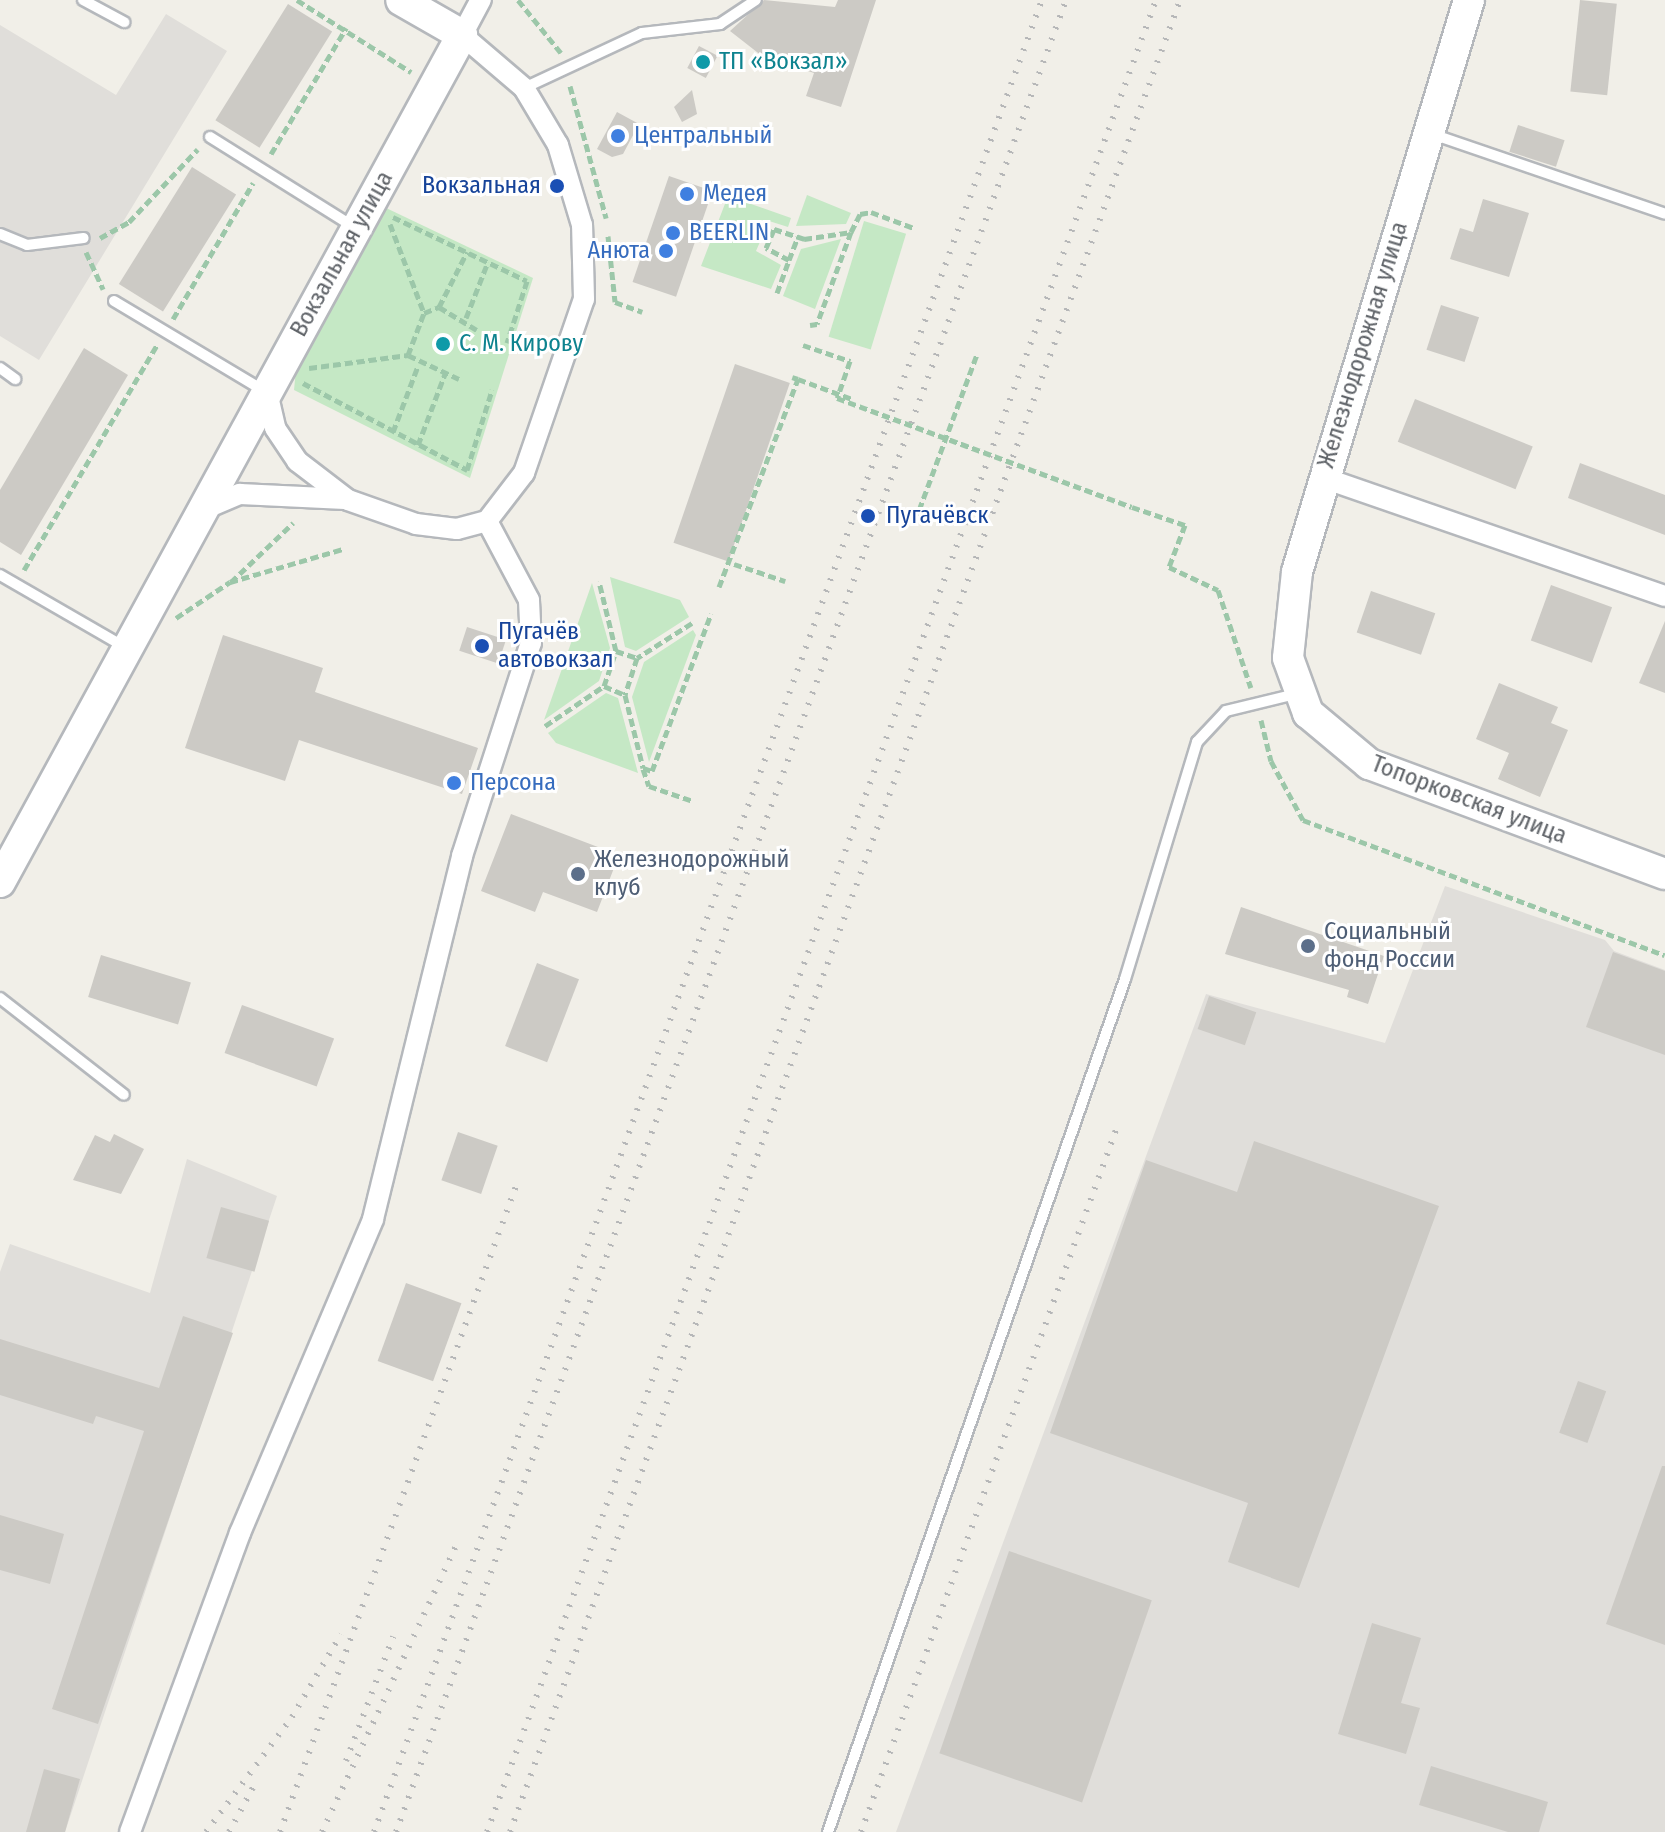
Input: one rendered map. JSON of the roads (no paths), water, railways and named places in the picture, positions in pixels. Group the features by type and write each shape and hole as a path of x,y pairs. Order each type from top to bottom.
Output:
{"street":[{"path":"204,509 240,494 282,491 348,500 416,524 457,529 487,521 524,473 544,430 584,299 582,225 558,145 524,88 462,35 401,0"},
{"name":"Вокзальная улица","path":"127,648 267,392 368,228 481,0"},
{"name":"Железнодорожная улица","path":"1297,694 1288,618 1324,478 1469,0"},
{"path":"267,392 275,428 297,461 348,500"},
{"path":"1324,478 1665,596"},
{"path":"130,1832 240,1533 373,1219 462,856 531,643 529,600 487,521"},
{"path":"0,882 127,648"},
{"name":"Топорковская улица","path":"1297,694 1333,740 1369,764 1665,874"}],"lane":[{"path":"83,0 124,22"},
{"path":"524,88 642,33 720,24 756,0"},
{"path":"1427,133 1665,214"},
{"path":"210,137 368,228"},
{"path":"0,234 27,245 84,238"},
{"path":"114,301 267,392"},
{"path":"0,368 15,379"},
{"path":"0,575 127,648"},
{"path":"828,1832 1125,979 1197,742 1226,711 1297,694"},
{"path":"0,998 124,1095"}],"railway":[{"path":"374,1832 1042,0"},
{"path":"396,1832 1066,0"},
{"path":"487,1832 1156,0"},
{"path":"510,1832 1180,0"},
{"path":"861,1832 1117,1127"},
{"path":"280,1832 516,1186"},
{"path":"322,1832 459,1540"},
{"path":"206,1832 292,1717 341,1634"},
{"path":"346,1761 393,1637"},
{"path":"229,1832 257,1780"}],"place":[{"name":"ТП «Вокзал»","path":"703,62"},
{"name":"Центральный","path":"618,136"},
{"name":"Вокзальная","path":"557,186"},
{"name":"Медея","path":"687,194"},
{"name":"BEERLIN","path":"673,233"},
{"name":"Анюта","path":"666,251"},
{"name":"С. М. Кирову","path":"443,344"},
{"name":"Пугачёвск","path":"868,516"},
{"name":"Пугачёв автовокзал","path":"482,646"},
{"name":"Персона","path":"454,783"},
{"name":"Железнодорожный клуб","path":"578,874"},
{"name":"Социальный фонд России","path":"1308,946"}]}
